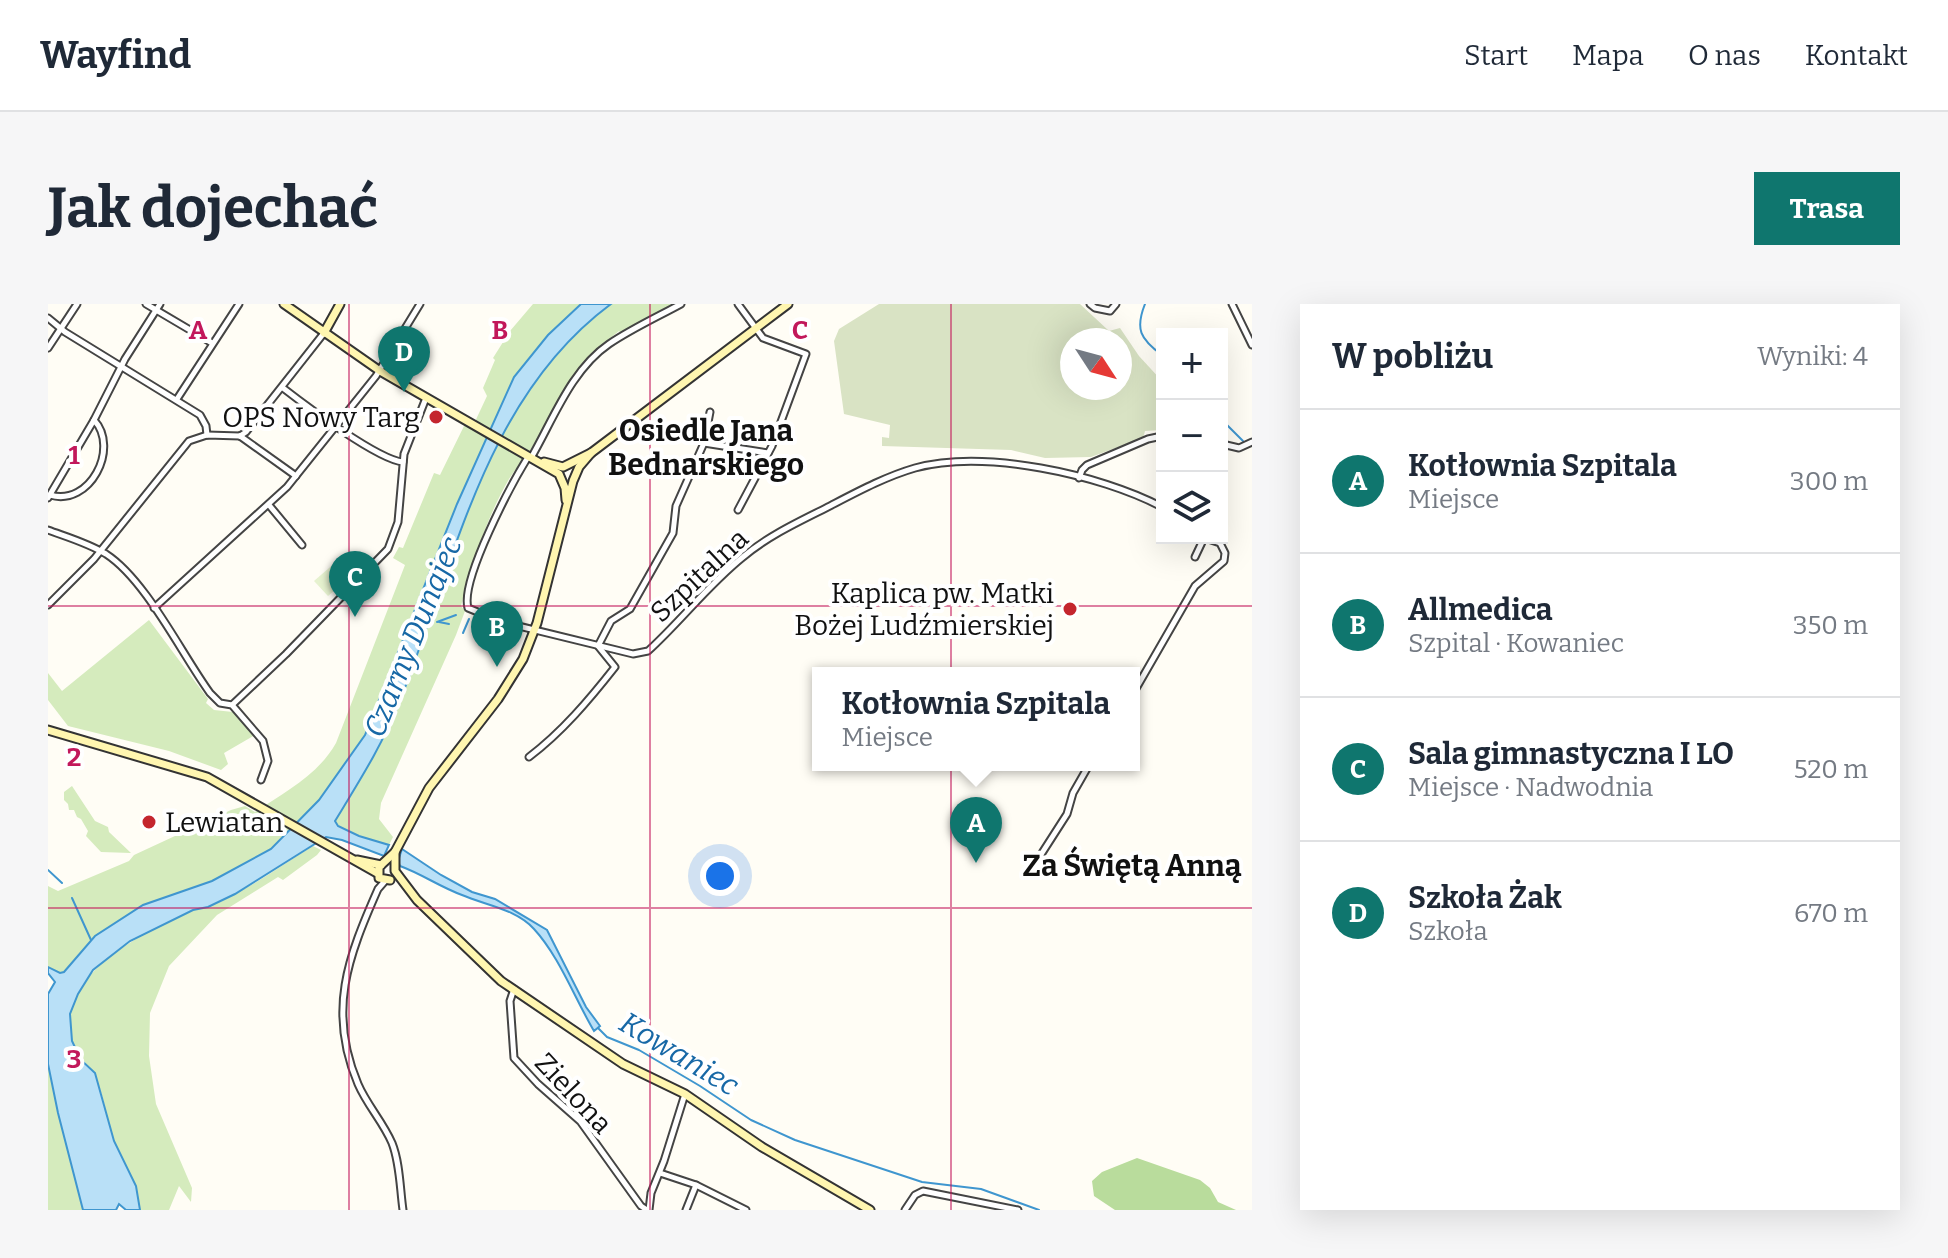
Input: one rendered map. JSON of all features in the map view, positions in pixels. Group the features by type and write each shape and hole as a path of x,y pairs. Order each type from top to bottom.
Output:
{"street":[{"path":"48,348 77,304"},
{"path":"146,304 158,307 212,343"},
{"path":"177,399 239,304"},
{"path":"284,304 380,371 530,458 564,472 576,472"},
{"path":"240,436 283,388 324,333 340,304"},
{"path":"154,608 269,505 296,476 380,371 420,304"},
{"path":"530,458 569,389 587,365 607,345 681,304"},
{"path":"738,304 754,330 763,338 806,354 768,453 738,510"},
{"path":"564,472 788,304"},
{"path":"1090,304 1105,312 1116,304"},
{"path":"1232,304 1252,345"},
{"path":"49,497 121,366 158,307"},
{"path":"306,320 318,323 331,316"},
{"path":"48,318 200,415 207,435"},
{"path":"283,388 394,461 403,462"},
{"path":"232,705 388,549 398,522 403,462 410,435 426,398"},
{"path":"529,757 549,742 615,667 598,646 611,621 630,609 673,533 674,514 704,443 710,412"},
{"path":"49,497 68,496 97,475 102,464 103,448 101,427 94,420"},
{"path":"48,605 100,551 185,446 195,438 207,435 240,436 296,476"},
{"path":"1079,478 1087,465 1156,437"},
{"path":"1228,445 1239,448 1252,442"},
{"path":"704,443 768,453"},
{"path":"403,1210 394,1150 358,1086 343,1027 343,994 349,958 383,873 429,788 513,677 535,630 576,472 591,453"},
{"name":"Szpitalna","path":"530,458 504,497 476,566 466,602 468,608 484,617 633,654 648,651 745,555 782,531 893,475 928,465 969,460 1003,462 1123,489 1156,504"},
{"path":"564,472 573,481"},
{"path":"564,472 566,510"},
{"path":"269,505 302,545"},
{"path":"48,530 100,551 125,569 210,693 220,703 232,705 263,741 268,761 261,780"},
{"path":"1195,557 1202,544"},
{"path":"1140,682 1195,586 1224,561 1225,553 1220,544"},
{"path":"48,730 188,770 239,794 410,891"},
{"path":"1042,853 1067,814 1073,793 1086,771"},
{"path":"397,848 394,869 419,904 483,965 514,989 623,1064 685,1094 762,1147 870,1210"},
{"path":"383,873 394,869"},
{"path":"383,873 394,869"},
{"name":"Zielona","path":"514,989 510,1001 514,1058 580,1121 641,1206 648,1210 685,1094"},
{"path":"660,1173 696,1185 746,1210"},
{"path":"686,1210 696,1185"},
{"path":"905,1210 915,1195 923,1191 1018,1210"}],"green space":[{"path":"533,304 581,304 548,335 514,377 457,504 365,735 319,800 271,849 212,881 143,905 95,936 64,972 48,967 48,886 58,891 129,861 134,855 231,810 245,806 255,812 300,782 329,754 405,565 393,558 399,547 403,548 434,473 440,475 465,424 472,428 487,396 483,388 495,360 493,358 510,331"},
{"path":"611,304 677,304 622,335 619,331 603,344 568,386 531,449 509,479 475,557 461,606 465,611 456,635 381,803 379,819 393,837 389,845 352,834 335,821 394,716 458,538 503,433 533,386 568,342"},
{"path":"879,304 1080,304 1106,328 1060,328 1060,400 1132,400 1132,346 1156,374 1156,430 1145,431 1143,438 1091,457 1045,458 1011,450 882,446 882,437 889,438 890,425 844,414 834,341 839,329"},
{"path":"344,555 357,571 328,596 314,581"},
{"path":"149,620 208,699 206,703 214,710 233,712 255,735 224,753 228,764 221,770 169,751 68,726 48,700 48,673 62,691"},
{"path":"72,786 95,821 108,827 109,832 131,853 101,852 86,836 88,831 81,819 74,810 69,810 64,800 64,792"},
{"path":"313,846 321,850 317,855 283,880 278,877 217,915 169,966 150,1013 149,1056 156,1104 192,1188 191,1202 179,1186 169,1210 140,1210 133,1183 112,1134 96,1078 71,1038 71,1015 78,994 108,958 128,944 190,911 211,906 235,894"},
{"path":"48,1064 58,1113 83,1210 48,1210"},
{"path":"1137,1158 1200,1180 1210,1188 1218,1202 1236,1210 1115,1210 1094,1196 1092,1181 1102,1172"}],"water":[{"name":"Czarny Dunajec","path":"581,304 611,304 568,342 533,386 503,433 458,538 394,715 335,821 338,826 359,836 389,845 384,856 326,837 235,894 208,907 193,910 130,941 93,970 78,994 70,1014 72,1041 81,1060 95,1073 114,1141 136,1186 140,1210 126,1210 119,1204 116,1210 83,1210 48,1064 48,994 55,982 48,973 48,967 64,972 95,936 143,905 212,881 271,849 319,800 365,735 457,504 514,377 548,335"},
{"path":"402,849 441,875 472,892 495,899 547,930 586,1007 600,1026 594,1031 551,952 527,922 400,866 398,861"}],"waterway":[{"path":"1145,304 1140,327 1144,338 1156,350"},
{"path":"1228,426 1243,441"},
{"name":"Czarny Dunajec","path":"437,622 456,615"},
{"path":"463,633 469,619"},
{"name":"Czarny Dunajec","path":"439,622 449,624"},
{"path":"48,870 62,883"},
{"path":"72,898 91,940"},
{"name":"Kowaniec","path":"598,1028 607,1037 639,1050 751,1120 795,1140 922,1182 981,1189 1039,1210"}],"place":[{"name":"Szkoła Żak","path":"404,392"},
{"name":"OPS Nowy Targ","path":"436,417"},
{"name":"Kaplica pw. Matki Bożej Ludźmierskiej","path":"1070,609"},
{"name":"Sala gimnastyczna I LO","path":"355,617"},
{"name":"Allmedica","path":"497,667"},
{"name":"Lewiatan","path":"149,822"},
{"name":"Kotłownia Szpitala","path":"976,863"}],"district":[{"name":"Osiedle Jana Bednarskiego","path":"706,448"},
{"name":"Za Świętą Anną","path":"1132,866"}]}
